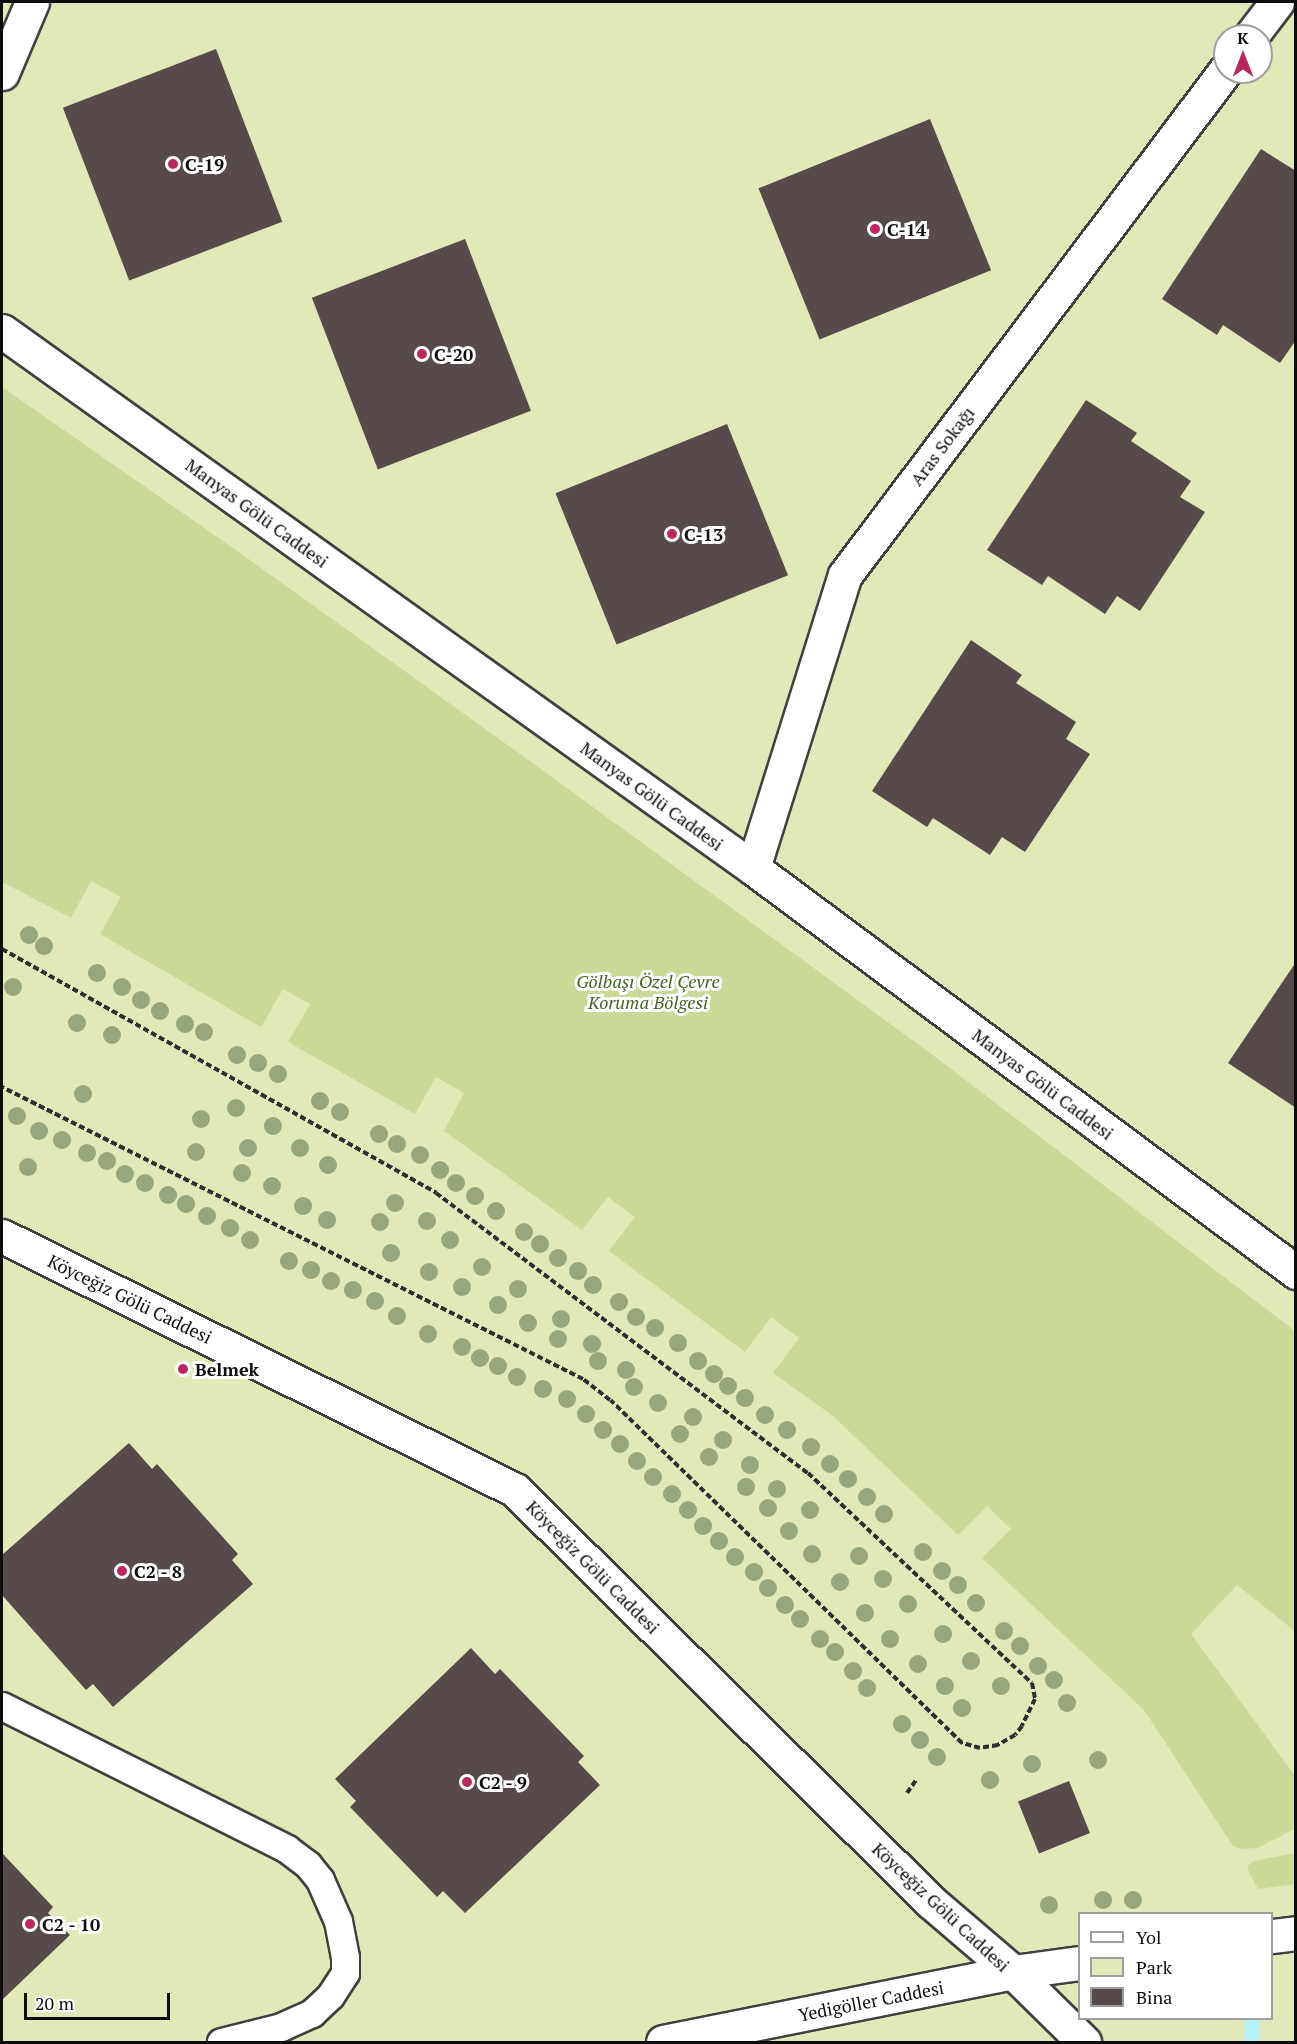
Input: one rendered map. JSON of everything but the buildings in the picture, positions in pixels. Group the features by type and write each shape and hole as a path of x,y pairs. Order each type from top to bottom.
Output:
{"street":[{"path":"2,73 32,2"},
{"path":"1261,24 1278,2"},
{"name":"Aras Sokağı","path":"753,868 845,575 1215,84"},
{"name":"Manyas Gölü Caddesi","path":"2,331 753,868 1296,1272"},
{"name":"Köyceğiz Gölü Caddesi","path":"2,1236 515,1490 931,1902 1013,1972 1084,2043"},
{"path":"1273,1936 1296,1933"},
{"name":"Yedigöller Caddesi","path":"663,2043 1013,1972 1078,1963"}],"lane":[{"path":"2,1706 287,1848 308,1865 320,1880 338,1921 344,1942 345,1973 330,1996 312,2013 272,2030 220,2043"}],"path":[{"path":"2,949 436,1193 808,1473 1032,1683 1035,1699 1022,1726 1015,1735 999,1745 980,1748 962,1743 610,1400 584,1379 2,1088"},
{"path":"907,1793 916,1780"}],"green space":[{"name":"Gölbaşı Özel Çevre Koruma Bölgesi","path":"2,2 1295,2 1295,2042 2,2042"},
{"path":"2,387 243,555 926,1050 1295,1331 1295,1631 1237,1585 1191,1634 1295,1776 1295,1829 1257,1848 1240,1849 1233,1846 1144,1710 982,1558 1011,1529 987,1506 958,1535 833,1416 773,1373 799,1338 771,1317 745,1352 609,1251 635,1217 608,1197 582,1230 444,1131 464,1093 436,1077 415,1114 288,1042 310,1004 283,989 261,1027 100,934 121,897 91,881 71,918 2,882"},
{"path":"1295,1853 1295,1884 1258,1889 1248,1870 1248,1865 1254,1861"}],"waterway":[{"path":"1251,2042 1252,2020"}],"place":[{"name":"C-19","path":"173,164"},
{"name":"C-14","path":"875,229"},
{"name":"C-20","path":"422,354"},
{"name":"C-13","path":"672,534"},
{"name":"Belmek","path":"183,1369"},
{"name":"C2 - 8","path":"122,1571"},
{"name":"C2 - 9","path":"467,1782"},
{"name":"C2 - 10","path":"30,1924"}]}
